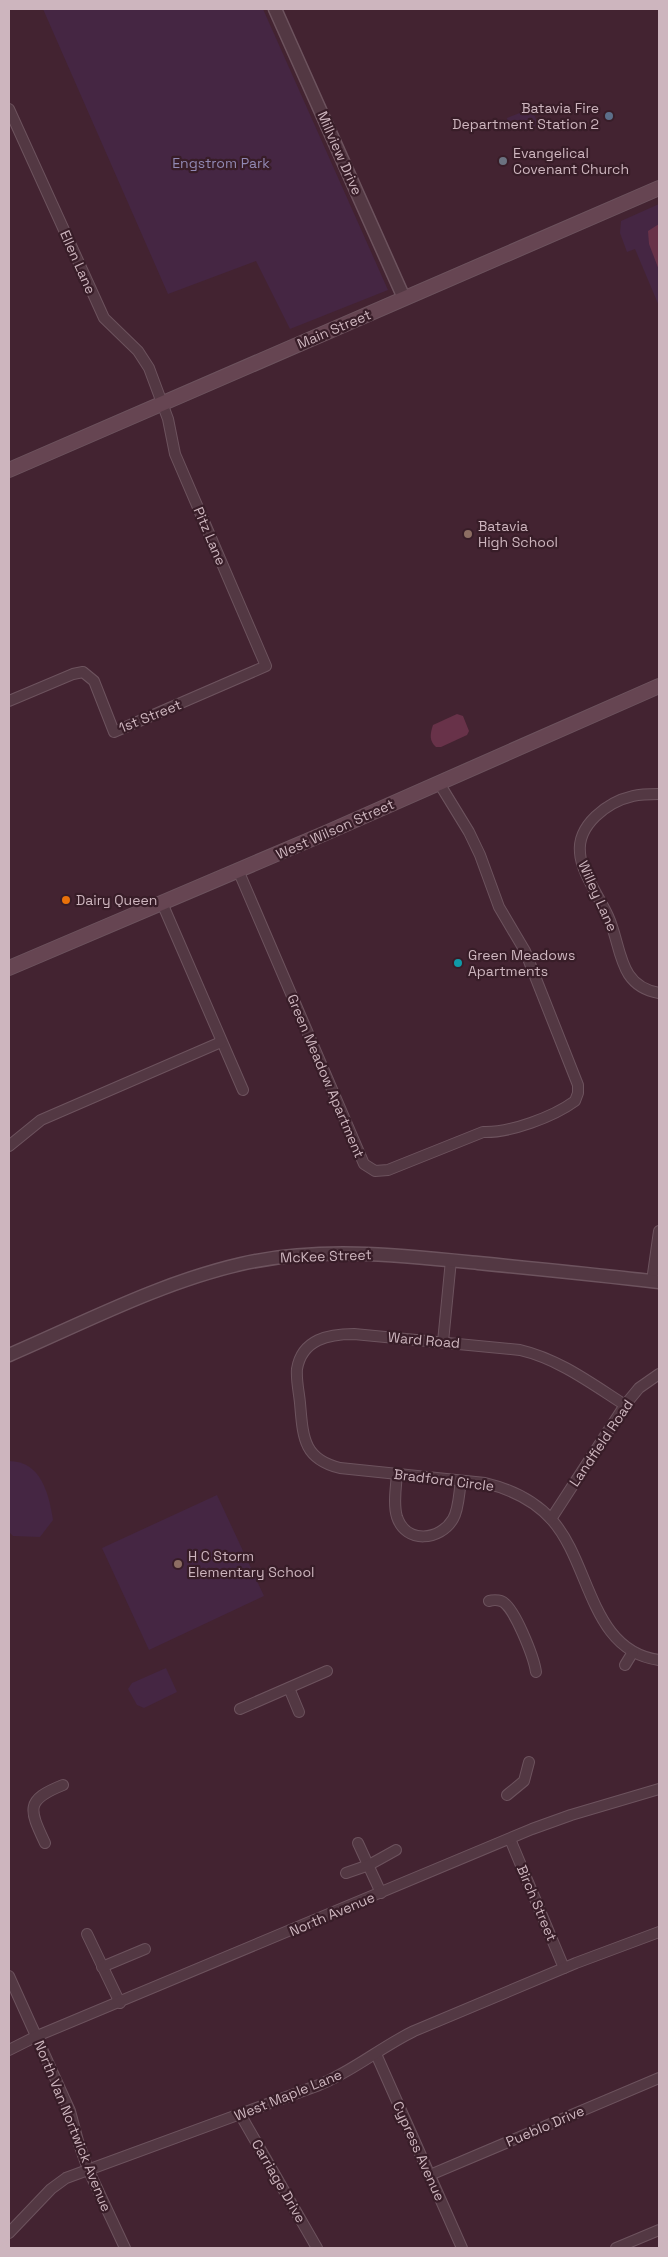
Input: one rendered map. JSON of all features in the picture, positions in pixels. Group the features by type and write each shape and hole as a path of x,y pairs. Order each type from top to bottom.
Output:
{"main road":[{"name":"Main Street","path":"9,469 659,188"},
{"name":"West Wilson Street","path":"9,968 659,686"}],"street":[{"name":"Millview Drive","path":"275,9 404,298"},
{"name":"Ellen Lane","path":"9,109 99,309 114,328 138,351 149,368 162,403"},
{"name":"Pitz Lane","path":"162,403 175,454 266,666"},
{"name":"1st Street","path":"9,701 82,672 94,681 114,732 266,666"},
{"name":"Green Meadow Apartment","path":"238,870 364,1164 375,1171 388,1170 483,1132 500,1132 532,1122 575,1100 578,1093 578,1085 526,952 499,907 480,855 469,832 454,811 439,783"},
{"name":"Willey Lane","path":"658,993 640,985 626,971 620,960 611,922 582,862 580,840 589,823 602,811 619,801 641,794 659,794"},
{"path":"162,903 243,1090"},
{"path":"9,1146 41,1120 221,1042"},
{"path":"656,1281 659,1231"},
{"name":"McKee Street","path":"9,1355 199,1275 242,1263 313,1254 400,1256 451,1260 656,1281"},
{"path":"443,1342 451,1260"},
{"name":"Ward Road","path":"304,1439 297,1367 304,1352 314,1342 324,1336 354,1334 534,1353 566,1368 625,1404"},
{"name":"Landfield Road","path":"551,1519 625,1404 639,1388 659,1374"},
{"name":"Bradford Circle","path":"304,1439 315,1457 329,1466 486,1483 513,1492 551,1519 571,1549 602,1618 611,1633 633,1652 646,1658 659,1660"},
{"path":"397,1474 396,1506 398,1518 404,1528 414,1535 432,1536 444,1530 453,1518 460,1481"},
{"path":"489,1600 501,1600 510,1607 534,1661 536,1672"},
{"path":"624,1665 633,1652"},
{"path":"240,1709 327,1671"},
{"path":"289,1688 299,1712"},
{"path":"507,1795 524,1782 530,1762"},
{"path":"45,1843 34,1820 33,1811 35,1804 44,1792 62,1785"},
{"name":"North Avenue","path":"9,2050 37,2036 510,1839 571,1815 659,1789"},
{"name":"Birch Street","path":"510,1839 564,1968"},
{"path":"358,1842 381,1893"},
{"path":"346,1873 369,1865 396,1850"},
{"name":"West Maple Lane","path":"9,2233 51,2189 66,2178 333,2079 393,2042 414,2032 564,1968 623,1944 659,1932"},
{"path":"86,1934 120,2003"},
{"path":"102,1967 145,1948"},
{"name":"North Van Nortwick Avenue","path":"9,1976 70,2111 88,2169 125,2248"},
{"name":"Cypress Avenue","path":"376,2054 462,2248"},
{"name":"Pueblo Drive","path":"430,2175 659,2078"},
{"name":"Carriage Drive","path":"240,2114 317,2248"},
{"path":"616,2248 659,2230"}],"green space":[{"name":"Engstrom Park","path":"43,9 263,9 388,290 290,329 256,261 168,294"},
{"path":"530,109 533,111 537,122 535,126 531,126 528,122 513,129 508,127 507,118"},
{"path":"659,204 659,306 635,249 627,252 620,233 621,221"},
{"path":"9,1461 20,1462 29,1467 36,1473 46,1490 53,1520 40,1537 13,1536 9,1532"},
{"path":"217,1495 264,1596 149,1650 102,1548"},
{"path":"166,1668 177,1692 144,1708 137,1705 128,1689 132,1683"}],"shaded area":[{"path":"659,224 659,270 649,244 648,231"},
{"path":"457,714 463,716 469,731 467,735 441,747 436,747 431,737 433,725"}],"place":[{"name":"Batavia Fire Department Station 2","path":"609,116"},
{"name":"Evangelical Covenant Church","path":"503,161"},
{"name":"Batavia High School","path":"468,534"},
{"name":"Dairy Queen","path":"66,900"},
{"name":"Green Meadows Apartments","path":"458,963"},
{"name":"H C Storm Elementary School","path":"178,1564"}]}
